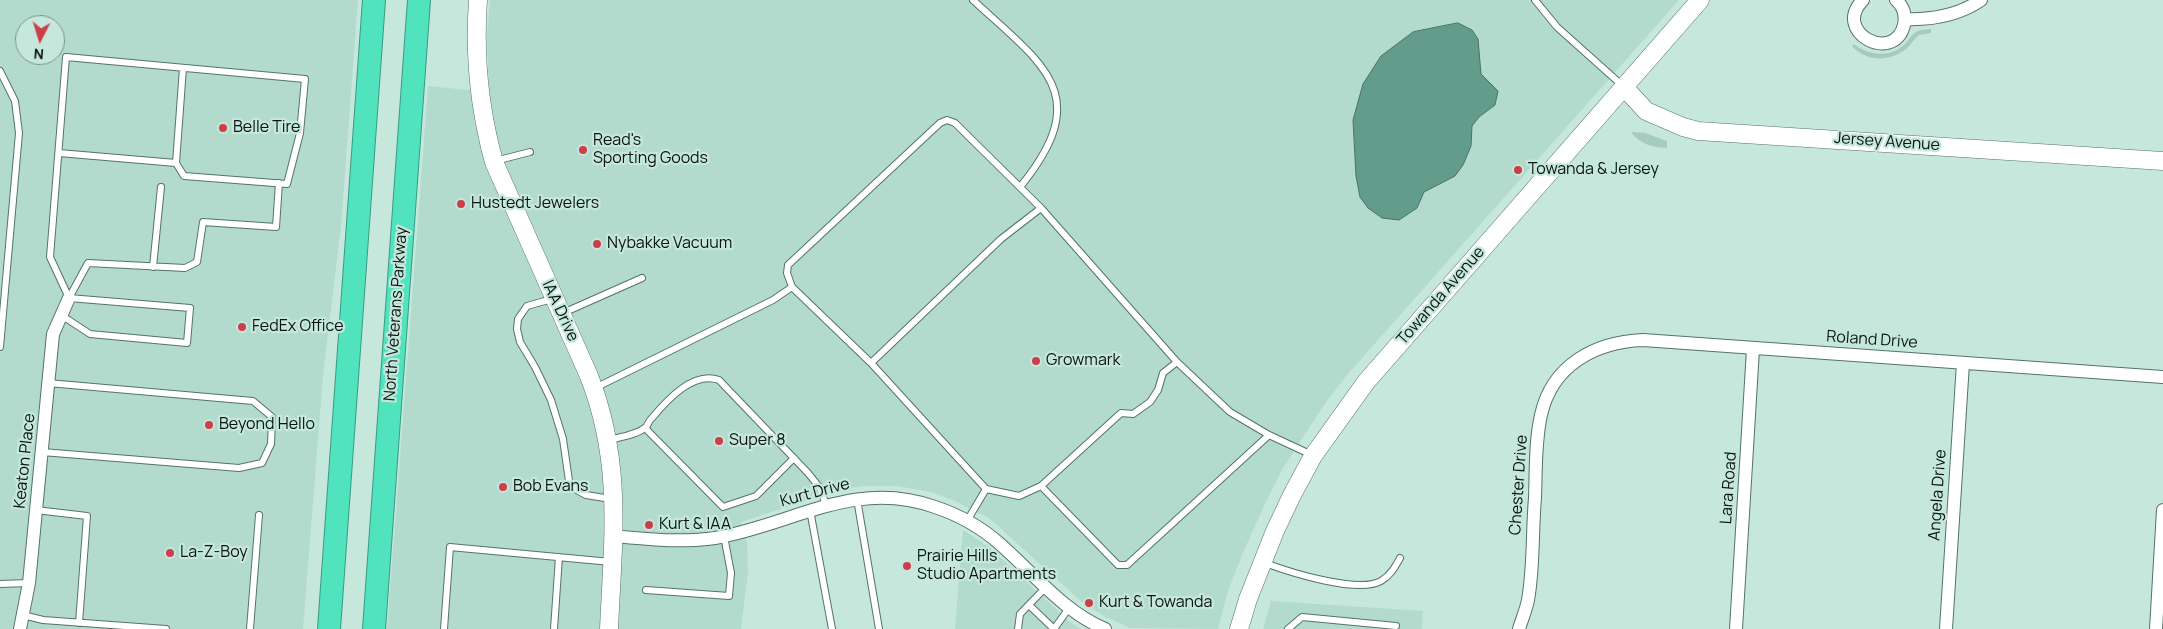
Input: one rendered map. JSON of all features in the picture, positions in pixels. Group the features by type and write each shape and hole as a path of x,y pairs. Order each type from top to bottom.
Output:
{"highway":[{"path":"329,629 374,0"},
{"name":"North Veterans Parkway","path":"374,629 419,0"}],"street":[{"name":"IAA Drive","path":"478,0 476,53 478,83 487,136 494,162 594,388 608,440 615,499 609,629"},
{"name":"Towanda Avenue","path":"1239,629 1275,531 1313,456 1366,382 1700,0"},
{"path":"1863,0 1855,12 1856,26 1861,36 1879,44 1894,39 1900,34 1905,20 1904,11 1896,0"},
{"path":"1905,20 1938,17 1964,9 1981,0"},
{"name":"Jersey Avenue","path":"1625,88 1646,111 1683,127 1698,130 2163,161"},
{"name":"Keaton Place","path":"20,629 29,583 53,334 69,298"},
{"name":"Roland Drive","path":"1582,356 1598,348 1628,341 1659,341 2163,377"},
{"name":"Lara Road","path":"1736,629 1753,349"},
{"name":"Chester Drive","path":"1519,629 1528,595 1541,415 1554,384 1567,368 1582,356"},
{"name":"Angela Drive","path":"1946,629 1963,363"},
{"name":"Kurt Drive","path":"613,536 681,540 724,536 826,505 857,498 888,497 919,501 967,521 1000,543 1069,608 1105,629"},
{"path":"2156,629 2163,510"}],"lane":[{"path":"973,0 1034,56 1054,86 1058,102 1053,134 1047,150 1020,187"},
{"path":"1535,0 1557,27 1625,88"},
{"path":"69,298 50,257 66,57 305,79 300,134 287,184 184,176 176,163 183,68"},
{"path":"0,71 15,101 19,134 0,347"},
{"path":"1177,362 1163,372 1158,390 1150,402 1133,414 1121,414 1041,486 1019,496 986,489 871,362 792,287 787,273 788,265 940,123 947,120 955,123 1041,208 1177,362 1230,412 1269,435 1313,456"},
{"path":"59,152 176,163"},
{"path":"494,162 530,152"},
{"path":"69,298 88,263 185,268 198,262 203,222 276,228 279,183"},
{"path":"153,267 161,187"},
{"path":"871,362 1001,239 1041,208"},
{"path":"562,314 642,278"},
{"path":"594,388 773,300 792,287"},
{"path":"61,315 90,334 187,343 190,308 69,298"},
{"path":"554,298 527,306 518,320 517,330 520,342 536,367 551,400 563,439 569,481 575,489 586,496 598,499 615,499"},
{"path":"608,440 646,428 650,419 682,388 692,382 712,377 719,380 794,458 820,488 826,505"},
{"path":"42,452 239,468 262,463 271,444 272,417 253,401 48,383"},
{"path":"646,428 723,507 756,496 794,458"},
{"path":"1041,486 1118,564 1127,565 1269,435"},
{"path":"967,521 986,489"},
{"path":"857,498 879,629"},
{"path":"36,510 87,516 79,623"},
{"path":"810,510 832,629"},
{"path":"250,629 259,514"},
{"path":"646,590 728,596 731,573 724,536"},
{"path":"444,629 450,547 612,562"},
{"path":"554,629 559,557"},
{"path":"1263,562 1299,575 1363,586 1380,582 1392,573 1400,558"},
{"path":"0,584 29,583"},
{"path":"1018,629 1020,614 1046,587"},
{"path":"1029,605 1054,629 1069,608"},
{"path":"23,615 43,620 166,629"},
{"path":"1288,629 1302,617 1396,626"}],"shaded area":[{"path":"0,0 358,0 341,226 323,376 303,629 0,629"},
{"path":"490,0 1679,0 1347,375 1326,402 1283,468 1266,502 1228,591 1218,629 1130,628 1106,617 1083,603 989,518 955,501 931,492 897,486 863,486 838,490 741,522 747,543 748,572 741,629 387,629 428,86 489,92 487,37"},
{"path":"1458,23 1472,30 1478,39 1481,74 1498,91 1495,105 1479,117 1472,126 1471,146 1463,165 1455,176 1424,192 1417,208 1399,220 1382,218 1368,208 1360,197 1356,176 1353,120 1363,84 1381,56 1413,32"},
{"path":"1931,29 1931,33 1919,35 1900,53 1886,58 1864,55 1852,46 1854,44 1873,53 1893,52 1905,44 1918,31"},
{"path":"1631,132 1645,133 1667,141 1667,148 1657,147 1638,140"},
{"path":"963,530 989,547 1070,622 1081,629 955,629"},
{"path":"1271,601 1423,611 1422,629 1263,629"}],"place":[{"name":"Belle Tire","path":"223,128"},
{"name":"Read's Sporting Goods","path":"583,150"},
{"name":"Towanda & Jersey","path":"1518,170"},
{"name":"Hustedt Jewelers","path":"461,204"},
{"name":"Nybakke Vacuum","path":"597,244"},
{"name":"FedEx Office","path":"242,327"},
{"name":"Growmark","path":"1036,361"},
{"name":"Beyond Hello","path":"209,425"},
{"name":"Super 8","path":"719,441"},
{"name":"Bob Evans","path":"503,487"},
{"name":"Kurt & IAA","path":"649,525"},
{"name":"La-Z-Boy","path":"170,553"},
{"name":"Prairie Hills Studio Apartments","path":"907,566"},
{"name":"Kurt & Towanda","path":"1089,603"}]}
